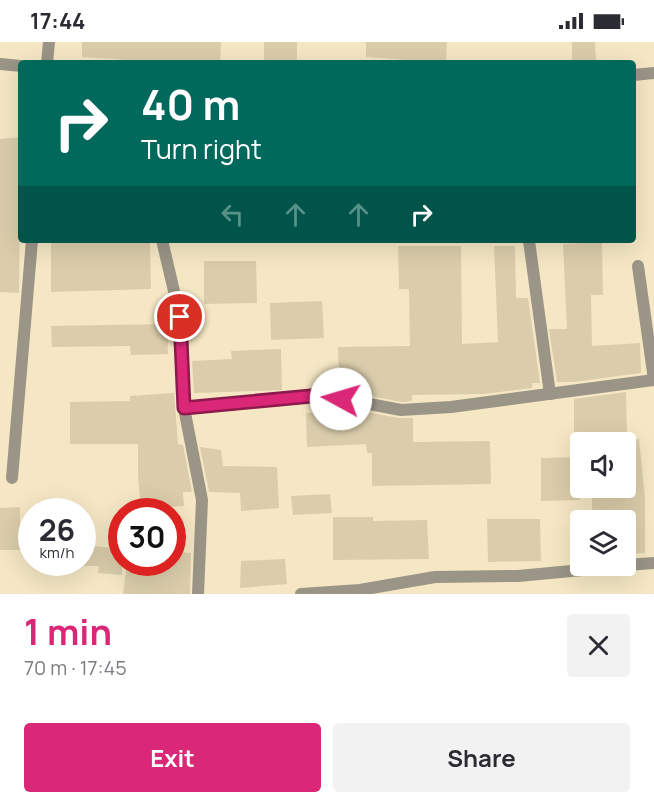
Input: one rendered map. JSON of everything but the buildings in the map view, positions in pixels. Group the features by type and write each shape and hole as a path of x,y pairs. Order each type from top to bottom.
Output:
{"street":[{"path":"47,60 49,42"},
{"path":"0,64 18,66"},
{"path":"636,75 654,73"},
{"path":"12,478 32,243"},
{"path":"163,243 180,317 184,408 202,500 198,594"},
{"path":"529,243 549,394"},
{"path":"184,408 322,395 401,410 452,407 654,380 638,266"},
{"path":"636,564 654,562"},
{"path":"301,594 360,590 435,577 518,576 570,571"}],"route":[{"path":"180,317 184,408 322,395 341,399"}]}
